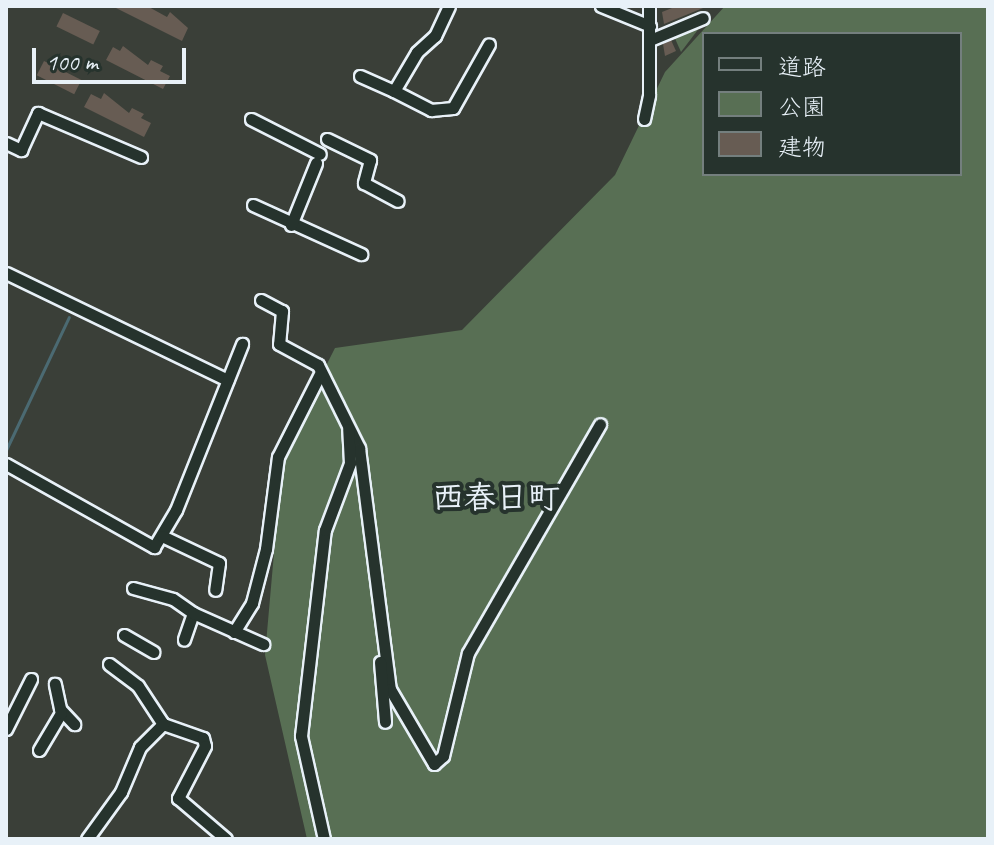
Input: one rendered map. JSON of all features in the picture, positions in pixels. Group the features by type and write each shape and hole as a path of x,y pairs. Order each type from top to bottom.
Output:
{"street":[{"path":"394,91 417,52 435,36 449,6"},
{"path":"601,6 650,26"},
{"path":"644,119 650,6"},
{"path":"650,40 703,18"},
{"path":"360,76 431,110 453,108 489,44"},
{"path":"6,143 21,150 38,113 141,157"},
{"path":"251,119 274,125 318,158 291,225"},
{"path":"327,139 370,160 364,183 398,201"},
{"path":"253,205 291,225 361,254"},
{"path":"6,273 227,380"},
{"path":"261,300 282,311 279,344 318,365 347,421 362,461 381,634 398,709 434,764 440,763 468,653 600,424"},
{"path":"6,464 154,547 162,536 242,344"},
{"path":"234,632 252,603 266,549 278,457 321,372"},
{"path":"324,839 301,736 325,530 350,463 347,421"},
{"path":"162,536 219,563 215,590"},
{"path":"133,588 173,599 193,613 263,644"},
{"path":"184,639 193,613"},
{"path":"381,634 380,707 385,722"},
{"path":"124,635 154,652"},
{"path":"109,664 138,686 163,724 203,738 205,746 178,798 226,839"},
{"path":"6,729 31,679"},
{"path":"55,684 60,709 74,724"},
{"path":"39,750 60,709"},
{"path":"87,839 121,792 140,747 163,724"}],"green space":[{"path":"725,6 988,6 988,839 307,839 265,655 283,451 335,348 462,330 615,175 665,72"},
{"path":"703,23 681,52 673,34"}],"building":[{"path":"112,6 147,6 167,17 170,12 188,28 182,41"},
{"path":"677,6 708,6 664,24 662,12"},
{"path":"63,13 100,31 93,44 56,26"},
{"path":"671,40 676,51 665,56 663,44"},
{"path":"123,46 148,65 151,60 163,66 160,71 170,76 163,89 106,60 113,47 120,51"},
{"path":"44,61 81,80 74,94 37,75"},
{"path":"104,93 129,113 132,108 144,114 141,118 151,123 144,137 84,107 91,94 101,99"}],"waterway":[{"path":"6,450 69,317"}],"district":[{"name":"西春日町","path":"496,498"}]}
